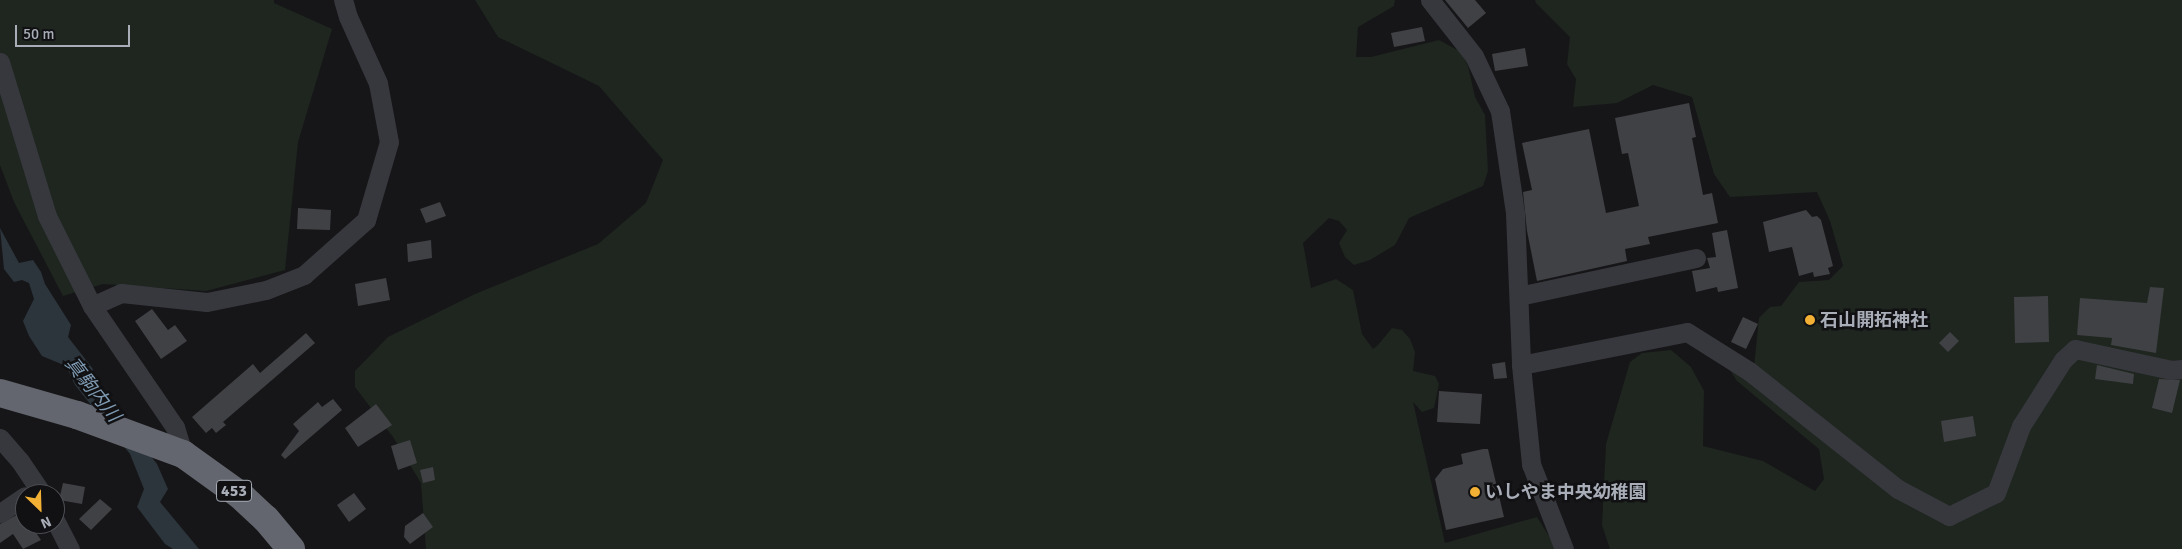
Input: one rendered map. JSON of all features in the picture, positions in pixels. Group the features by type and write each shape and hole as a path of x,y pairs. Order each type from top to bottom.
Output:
{"highway":[{"name":"453","path":"0,392 77,415 175,450 240,495 266,519 291,549"}],"street":[{"path":"92,306 121,293 207,302 266,290 304,275 366,220 389,142 378,82 348,17 343,0"},
{"path":"1430,0 1474,56 1500,111 1515,213 1521,365 1531,464 1564,549"},
{"path":"0,62 47,216 92,306 176,427 175,450"},
{"path":"1519,296 1696,258"},
{"path":"1521,365 1687,332 1749,371 1898,489 1949,516 1996,494 2021,426 2063,360 2075,349 2171,370 2182,369"},
{"path":"0,438 28,484"},
{"path":"0,514 15,504"},
{"path":"62,534 70,549"}],"shaded area":[{"path":"0,0 274,0 274,3 332,29 298,142 285,270 206,291 103,284 63,296 14,202 0,165"},
{"path":"475,0 1395,0 1394,6 1358,27 1356,57 1371,57 1439,40 1461,52 1468,66 1475,97 1485,115 1488,171 1483,186 1409,218 1395,245 1370,260 1354,265 1345,257 1339,243 1347,230 1339,221 1329,218 1303,243 1311,288 1336,279 1353,290 1362,334 1373,349 1392,328 1402,330 1410,339 1415,352 1413,371 1435,376 1439,384 1434,408 1422,412 1413,402 1445,543 1537,517 1557,549 426,549 421,483 393,437 355,387 355,371 388,337 475,294 598,244 646,203 663,160 599,86 498,37"},
{"path":"1535,0 2182,0 2182,549 1610,549 1602,525 1606,444 1630,362 1642,353 1671,350 1691,367 1704,391 1703,446 1763,461 1815,491 1824,479 1819,449 1737,381 1727,366 1754,367 1759,318 1770,307 1781,306 1799,282 1829,280 1843,266 1830,221 1817,192 1730,197 1714,174 1692,97 1653,85 1617,103 1573,107 1576,79 1567,64 1570,37"}],"water":[{"name":"真駒内川","path":"0,228 19,263 33,260 41,272 45,284 71,325 68,337 93,369 91,379 157,464 168,489 160,502 199,549 173,549 165,544 137,507 144,489 130,454 75,385 66,366 42,356 29,336 23,321 34,299 29,283 22,280 14,282 4,269"}],"building":[{"path":"1445,0 1475,0 1486,13 1468,28"},
{"path":"1422,27 1425,41 1394,47 1391,33"},
{"path":"1525,48 1528,66 1495,71 1492,54"},
{"path":"1689,103 1696,137 1692,138 1703,195 1712,193 1718,223 1648,237 1650,244 1625,249 1627,261 1537,281 1527,231 1523,192 1532,190 1522,143 1589,129 1606,213 1639,206 1628,153 1622,154 1615,118"},
{"path":"440,202 446,216 426,223 420,209"},
{"path":"298,208 331,210 330,230 297,229"},
{"path":"1806,210 1812,217 1817,216 1821,220 1833,266 1828,268 1830,274 1814,277 1813,272 1799,276 1792,247 1769,252 1763,222"},
{"path":"1727,230 1738,288 1718,292 1717,287 1696,292 1692,271 1710,268 1707,258 1716,257 1712,233"},
{"path":"431,240 432,258 408,262 407,244"},
{"path":"386,278 390,300 358,306 355,284"},
{"path":"2150,287 2164,288 2156,353 2111,345 2112,338 2077,335 2080,298 2147,303"},
{"path":"2048,296 2049,342 2015,343 2014,297"},
{"path":"152,309 168,330 175,325 187,341 161,359 135,321"},
{"path":"1743,317 1758,324 1746,349 1731,342"},
{"path":"1950,332 1959,341 1948,352 1939,343"},
{"path":"306,333 315,343 223,422 226,425 216,433 212,428 206,433 192,417 253,364 260,373"},
{"path":"1505,362 1507,378 1494,379 1492,364"},
{"path":"2097,365 2134,374 2133,384 2095,379"},
{"path":"2159,379 2180,380 2172,413 2152,408"},
{"path":"1439,391 1482,394 1480,424 1437,422"},
{"path":"333,399 342,410 285,459 281,455 299,431 293,424 318,402 322,407"},
{"path":"376,404 392,425 358,447 345,428"},
{"path":"1973,416 1976,436 1944,442 1941,421"},
{"path":"410,440 417,463 398,470 391,446"},
{"path":"1488,449 1504,517 1446,530 1435,479 1443,469 1463,464 1461,454"},
{"path":"433,467 435,480 423,483 420,470"},
{"path":"63,483 85,487 82,504 65,501 65,484"},
{"path":"354,493 366,509 349,522 337,505"},
{"path":"100,499 112,509 91,530 79,519"},
{"path":"423,513 433,527 410,544 404,537 405,526"},
{"path":"15,516 15,534 37,534 41,540 23,549 13,534 0,543 0,524"}],"place":[{"name":"石山開拓神社","path":"1810,320"},
{"name":"いしやま中央幼稚園","path":"1475,492"}]}
